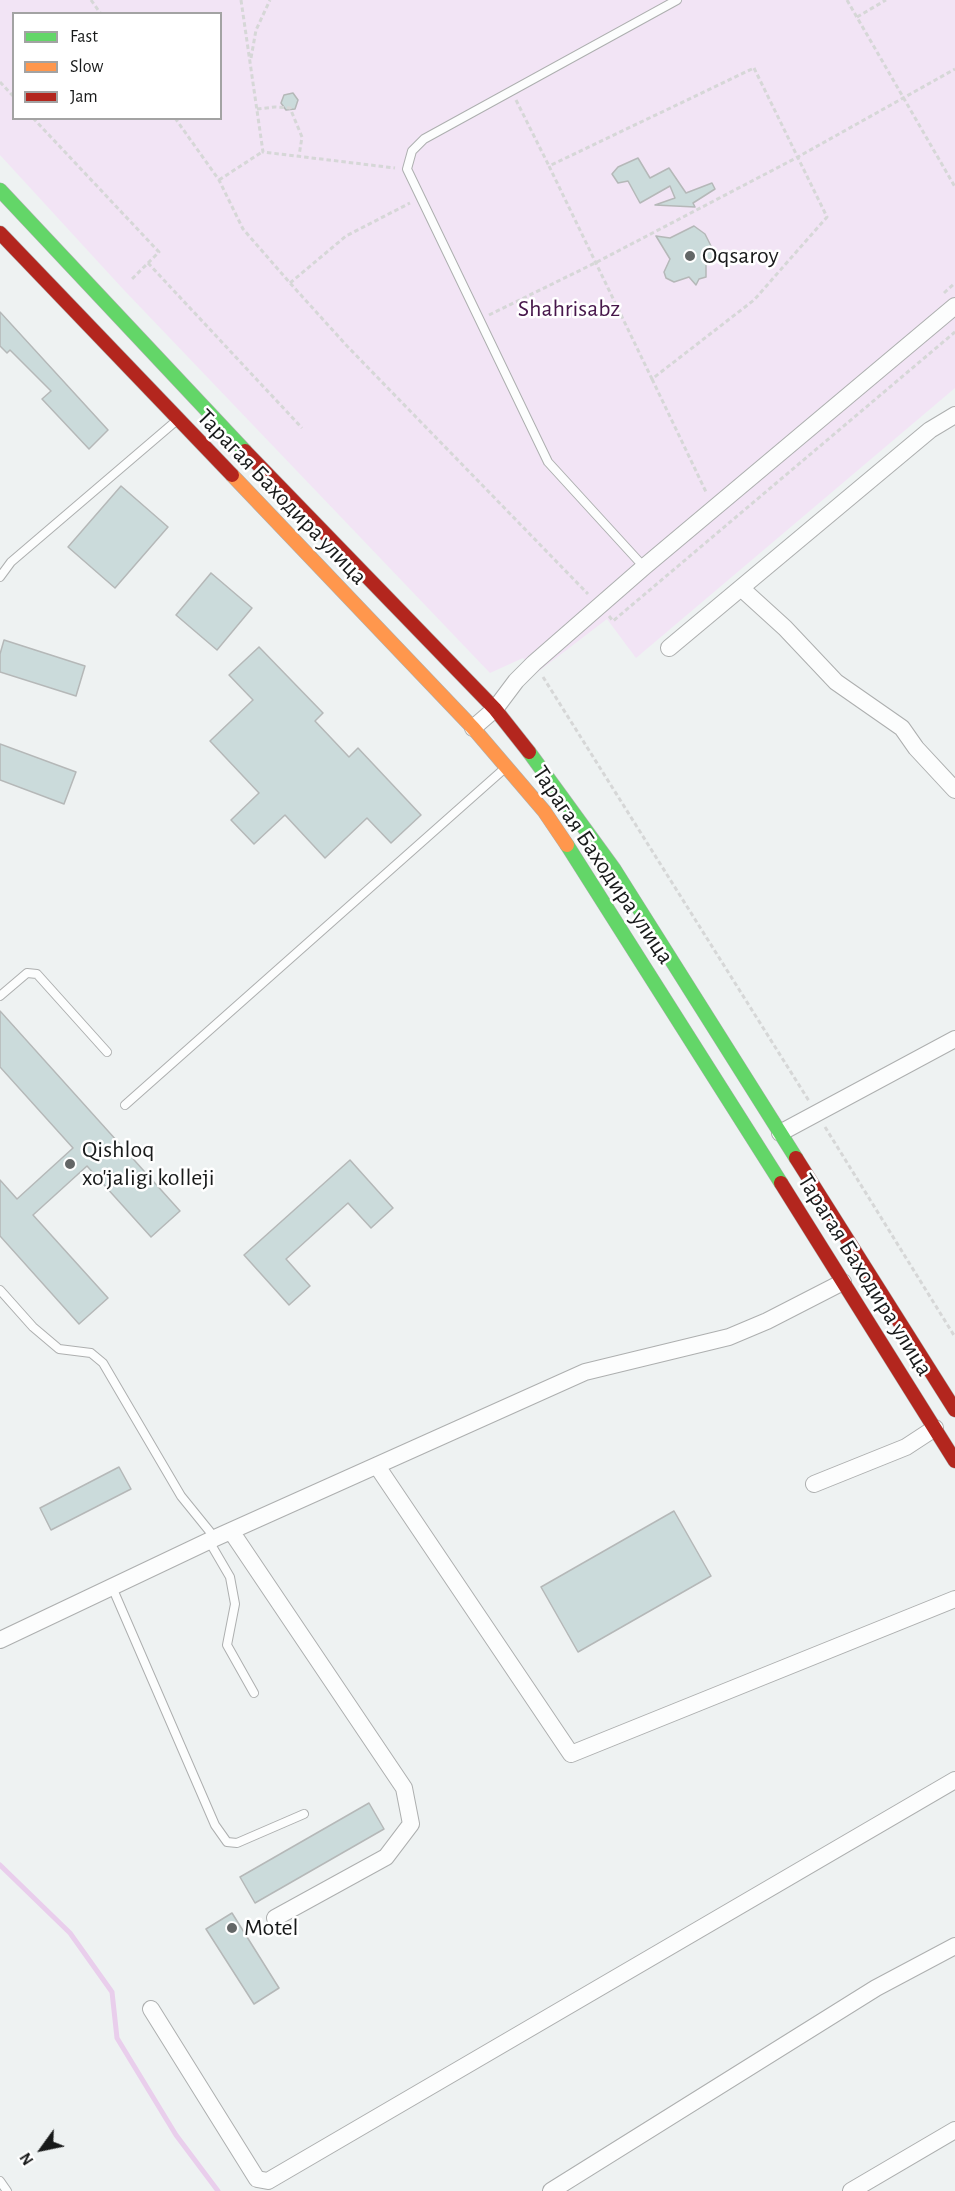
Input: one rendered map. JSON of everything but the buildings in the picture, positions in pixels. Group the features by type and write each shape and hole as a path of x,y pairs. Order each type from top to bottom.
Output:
{"main road":[{"name":"Тарагая Баходира улица","path":"0,190 256,463 495,710 557,787 614,869 955,1410"},
{"name":"Тарагая Баходира улица","path":"0,234 474,728 544,811 590,879 955,1461"}],"street":[{"path":"474,728 495,710 516,681 534,663 713,507 955,306"},
{"path":"669,648 930,430 955,415"},
{"path":"741,588 785,628 836,682 902,728 916,748 955,790"},
{"path":"780,1133 955,1039"},
{"path":"0,1640 231,1531 585,1372 729,1337 767,1321 843,1282"},
{"path":"814,1484 906,1447 934,1428"},
{"path":"377,1466 571,1754 955,1599"},
{"path":"231,1531 404,1788 411,1824 386,1857 275,1918"},
{"path":"151,2009 257,2179 268,2181 955,1780"},
{"path":"551,2191 876,1988 955,1946"},
{"path":"851,2191 955,2130"}],"lane":[{"path":"644,567 548,462 407,169 412,151 424,139 677,0"},
{"path":"0,577 11,562 177,420"},
{"path":"125,1105 507,766"},
{"path":"0,996 27,973 37,974 107,1052"},
{"path":"0,1290 33,1327 59,1349 90,1353 103,1363 181,1496 212,1540 230,1577 235,1604 227,1645 254,1693"},
{"path":"112,1587 215,1825 227,1842 237,1843 304,1814"},
{"path":"0,2181 7,2191"}],"path":[{"path":"241,0 263,152"},
{"path":"250,61 256,30 270,0"},
{"path":"847,0 955,187"},
{"path":"857,17 886,0"},
{"path":"549,166 754,68 796,158 827,217 754,300 652,379"},
{"path":"479,320 597,262 796,158 955,69"},
{"path":"0,82 12,95"},
{"path":"512,90 597,262 713,507"},
{"path":"257,110 275,107 290,108 303,137 299,156"},
{"path":"35,120 159,252 132,279"},
{"path":"176,120 219,180 243,229 290,283 346,346 613,621 955,332"},
{"path":"219,180 263,152 407,169"},
{"path":"950,180 955,178"},
{"path":"290,283 346,236 420,198"},
{"path":"148,263 302,428"},
{"path":"534,663 955,1337"}],"green space":[{"name":"Shahrisabz","path":"0,0 955,0 955,388 636,658 607,619 535,674 523,658 490,673 123,289 0,155"}],"waterway":[{"path":"0,1865 70,1933 112,1992 117,2038 176,2135 218,2191"}],"traffic: fast":[{"path":"0,190 245,451"},
{"path":"529,752 614,869 796,1158"},
{"path":"567,845 781,1183"}],"traffic: slow":[{"path":"232,475 473,728 544,811 567,845"}],"traffic: jam":[{"path":"0,233 232,475"},
{"path":"245,451 495,709 529,752"},
{"path":"796,1158 955,1410"},
{"path":"781,1183 955,1461"}],"place":[{"name":"Oqsaroy","path":"690,256"},
{"name":"Qishloq xo'jaligi kolleji","path":"70,1164"},
{"name":"Motel","path":"232,1928"}]}
